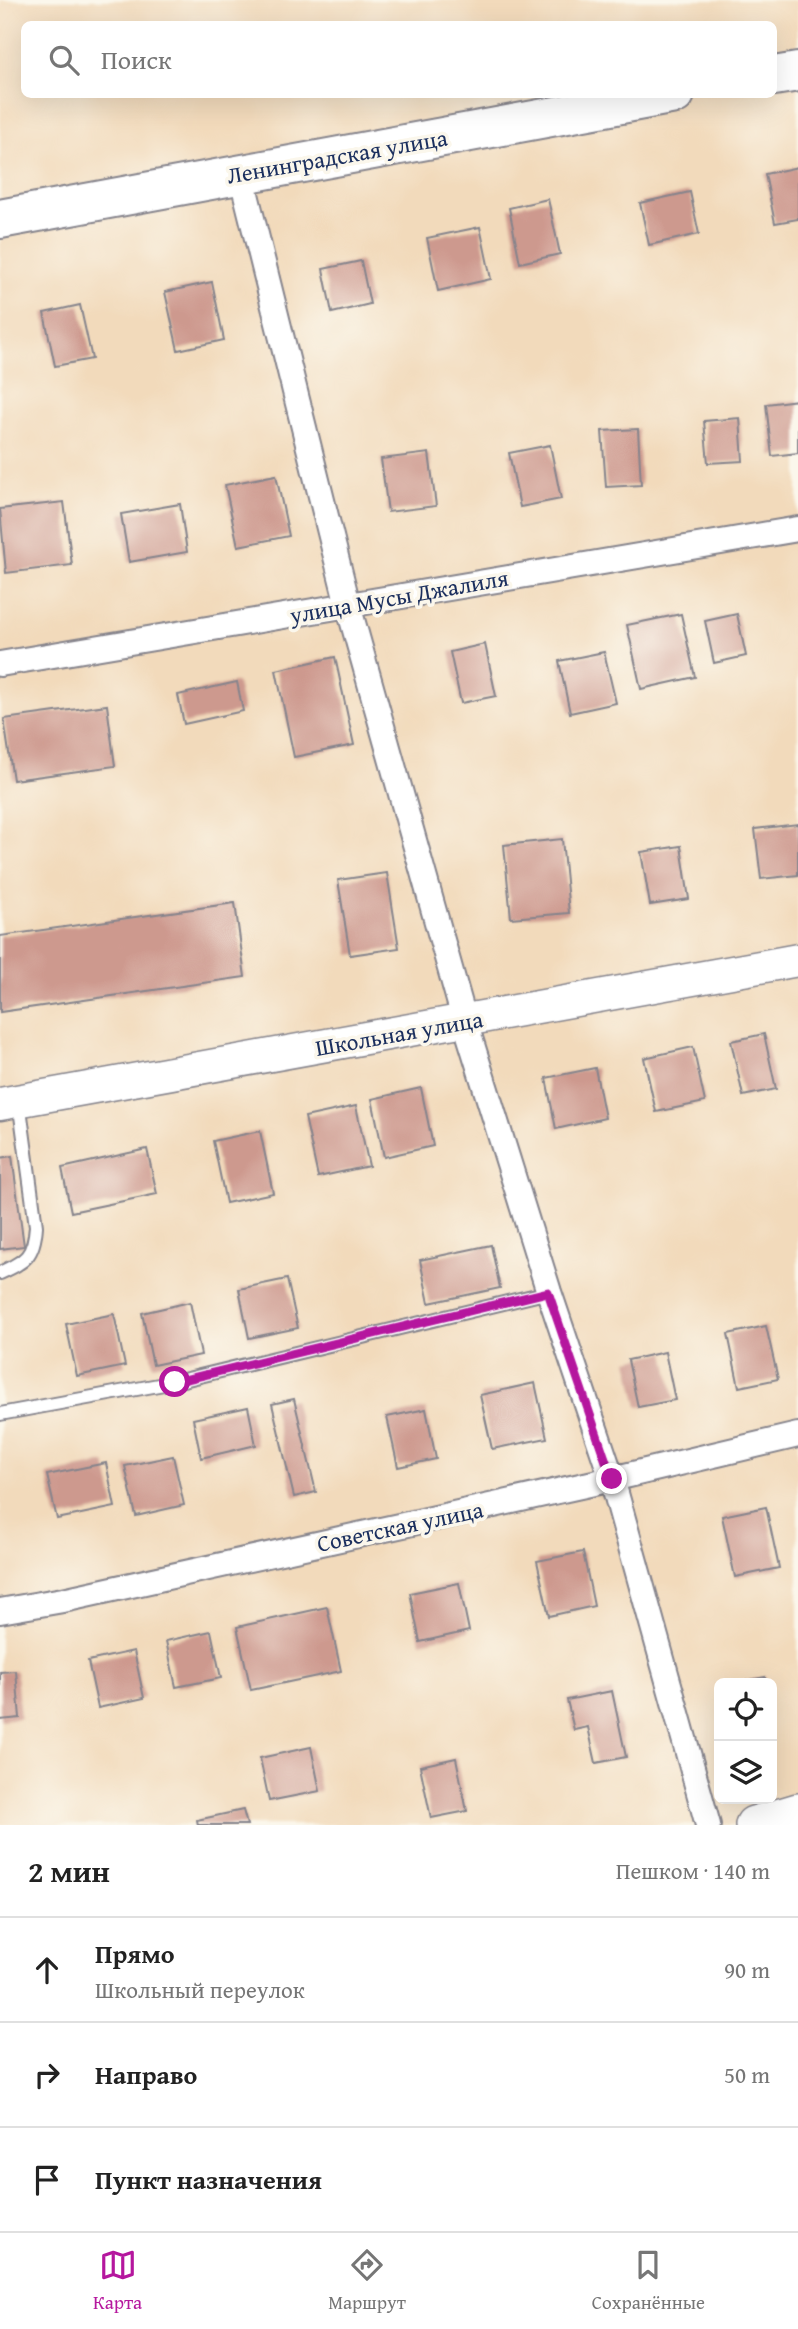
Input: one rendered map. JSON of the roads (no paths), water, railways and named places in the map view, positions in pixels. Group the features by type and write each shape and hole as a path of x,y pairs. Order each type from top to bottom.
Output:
{"main road":[{"path":"777,76 798,72"},
{"name":"Ленинградская улица","path":"0,219 653,98"},
{"path":"754,1825 798,1812"}],"street":[{"path":"241,174 348,605 465,1022 548,1292 612,1479 708,1825"},
{"name":"улица Мусы Джалиля","path":"0,664 798,529"},
{"name":"Школьная улица","path":"9,1103 798,960"},
{"name":"Советская улица","path":"0,1611 63,1600 612,1479 798,1435"}],"lane":[{"path":"0,1273 24,1262 35,1245 36,1226 9,1103"},
{"path":"0,1414 175,1382 548,1292"}]}
